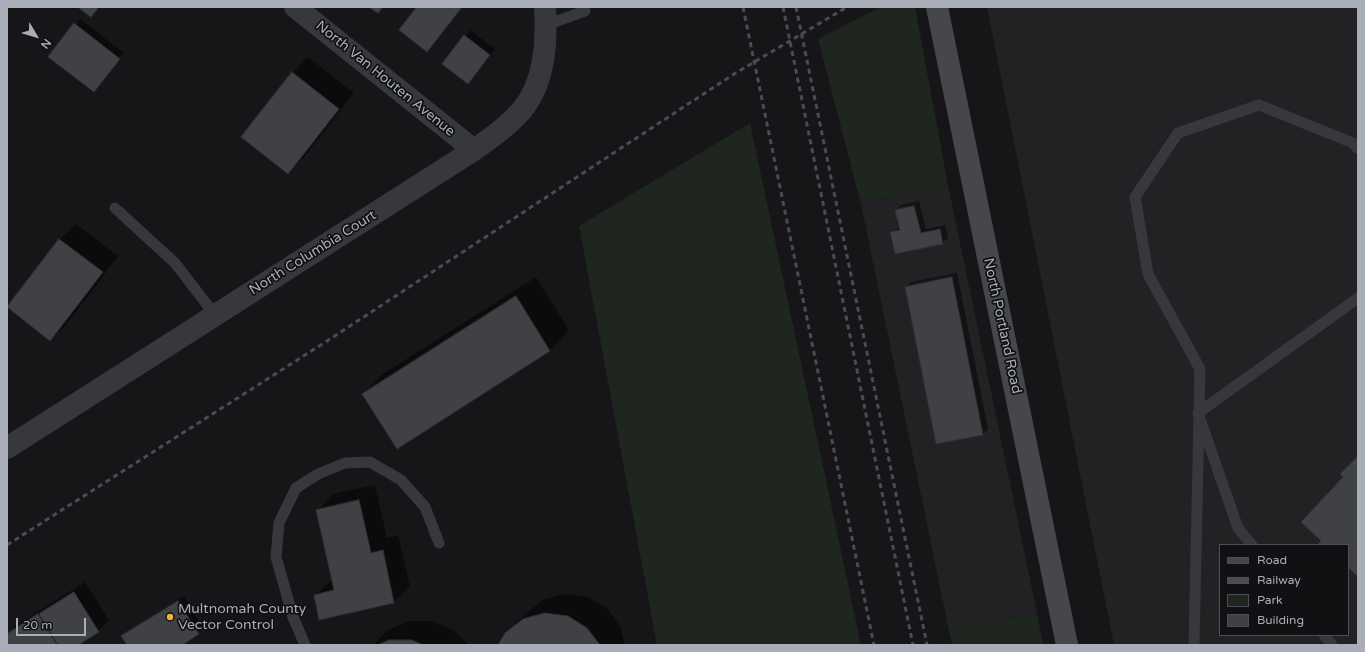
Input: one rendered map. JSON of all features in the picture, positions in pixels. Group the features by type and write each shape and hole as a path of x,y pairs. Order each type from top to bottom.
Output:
{"main road":[{"name":"North Portland Road","path":"937,7 1067,645"}],"street":[{"name":"North Van Houten Avenue","path":"295,7 474,150"},
{"name":"North Columbia Court","path":"7,448 474,150 506,127 522,109 536,85 543,61 546,16"}],"lane":[{"path":"546,16 585,11"},
{"path":"1194,645 1200,369 1148,274 1135,197 1178,133 1259,105 1353,143 1358,149"},
{"path":"114,208 175,264 215,315"},
{"path":"1198,413 1358,298"},
{"path":"1198,413 1238,528 1251,544"},
{"path":"305,645 293,617 276,557 279,523 296,488 318,474 345,463 370,462 400,480 425,507 439,543"},
{"path":"1325,636 1332,645"}],"shaded area":[{"path":"987,7 1358,7 1358,645 1114,645"},
{"path":"948,185 1037,613 949,631 861,204"}],"green space":[{"path":"881,7 915,7 948,185 861,204 818,39"},
{"path":"750,123 861,645 657,645 579,226"},
{"path":"1037,613 1043,645 952,645 949,631"}],"building":[{"path":"78,7 99,7 91,17"},
{"path":"369,7 383,7 378,13"},
{"path":"417,7 462,7 427,52 399,30"},
{"path":"74,23 120,59 94,92 48,57"},
{"path":"464,35 490,55 468,84 442,64"},
{"path":"292,72 339,109 288,174 241,137"},
{"path":"914,206 921,233 940,229 943,244 895,254 890,232 900,230 895,210"},
{"path":"59,239 103,272 50,341 7,307"},
{"path":"952,277 983,435 936,444 905,287"},
{"path":"516,296 550,351 397,449 362,394"},
{"path":"1358,456 1358,577 1349,568 1349,544 1318,544 1321,541 1301,522 1343,477 1340,474"},
{"path":"359,500 371,553 383,550 394,603 319,620 314,595 334,590 316,510"},
{"path":"74,592 99,632 78,645 58,645 39,614"},
{"name":"Multnomah County Vector Control","path":"178,601 199,634 182,645 127,645 121,636"},
{"path":"545,613 568,616 587,628 600,645 498,645 505,633 523,619"},
{"path":"38,614 57,645 8,645 7,634"},
{"path":"389,640 412,640 423,645 378,645"}],"railway":[{"path":"743,7 874,645"},
{"path":"783,7 913,645"},
{"path":"796,7 927,645"},
{"path":"7,545 327,341 734,74 847,7"}],"place":[{"name":"Multnomah County Vector Control","path":"170,617"}]}
